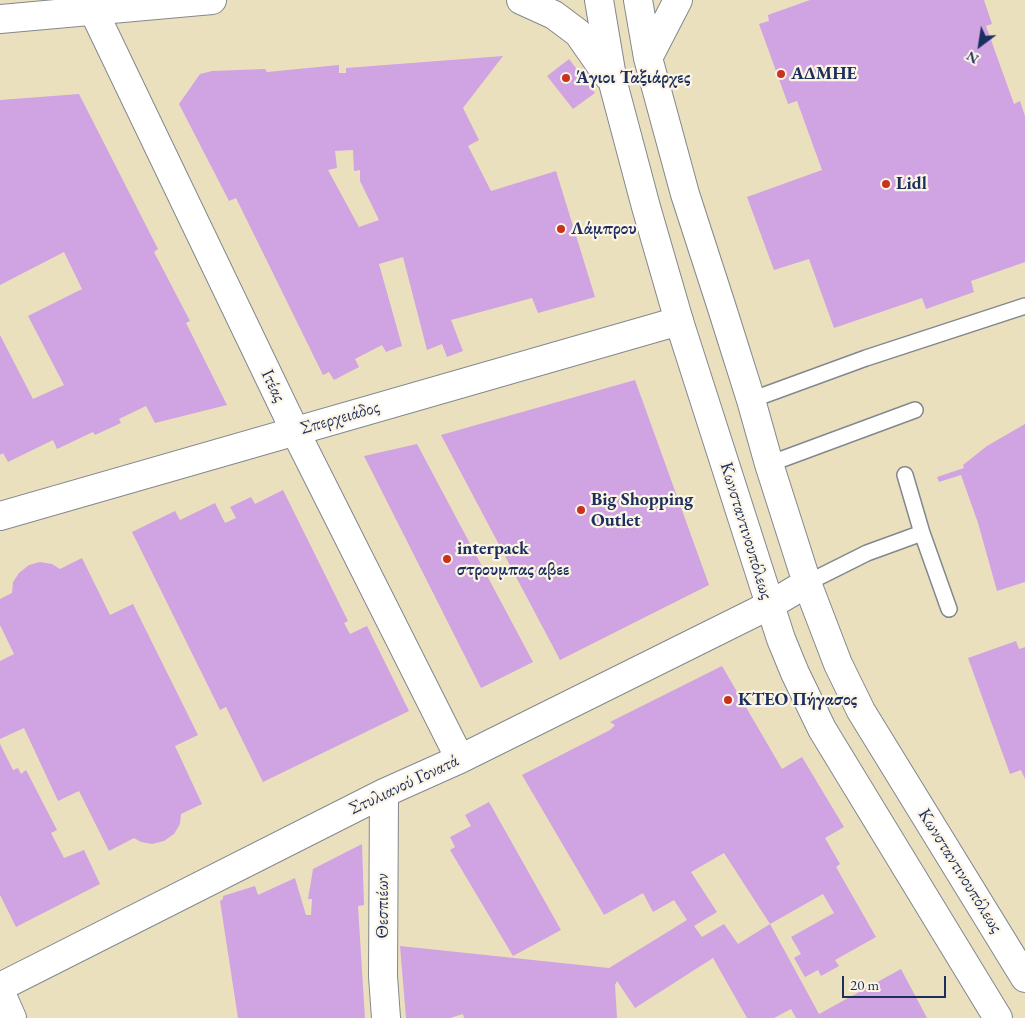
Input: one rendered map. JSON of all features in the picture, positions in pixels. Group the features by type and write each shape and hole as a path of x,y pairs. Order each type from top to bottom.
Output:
{"street":[{"path":"0,19 212,0"},
{"path":"521,0 554,15 578,33 613,83"},
{"name":"Κωνσταντινουπόλεως","path":"599,0 613,83 646,207 680,321 781,638 795,673 822,729 998,1018"},
{"name":"Κωνσταντινουπόλεως","path":"638,0 648,58 685,194 807,583 838,664 861,711 1025,978"},
{"path":"648,58 678,0"},
{"name":"Ιτέας","path":"93,10 295,431 460,759"},
{"name":"Σπερχειάδος","path":"0,516 680,321"},
{"name":"Στυλιανού Γονατά","path":"0,987 384,793 460,759 770,605 807,583"},
{"name":"Θεσπιέων","path":"384,793 383,976 386,1018"},
{"path":"0,991 12,1018"}],"lane":[{"path":"751,400 866,358 1025,306"},
{"path":"769,464 915,410"},
{"path":"905,475 922,533 949,609"},
{"path":"807,583 867,554 922,533"}],"building":[{"path":"810,0 984,0 992,24 986,26 1014,104 1020,101 1025,116 1025,262 971,281 974,292 926,309 922,298 834,328 809,259 774,270 747,197 822,170 797,101 788,104 759,24 769,21 768,15"},
{"path":"503,56 463,108 479,140 468,146 491,191 556,171 595,297 538,313 532,298 451,320 463,351 447,357 442,344 427,350 403,257 379,264 402,346 386,352 382,345 355,359 359,367 334,380 329,372 323,375 236,198 229,201 179,104 200,74 212,71 265,69 267,72 339,65 339,73 346,73 346,68","holes":["353,150 354,171 360,170 360,181 379,220 359,227 328,170 337,168 335,151"]},
{"path":"569,59 595,93 573,109 547,76"},
{"path":"79,94 158,249 154,252 190,321 186,323 227,405 155,423 146,406 119,419 121,423 95,435 93,432 57,449 53,440 8,462 3,453 0,455 0,335 33,399 64,385 28,316 82,289 64,252 0,285 0,100"},
{"name":"Big Shopping Outlet","path":"635,380 709,585 560,660 441,435"},
{"path":"1025,424 1025,582 997,591 978,523 961,475 939,482 937,477 964,468 963,465 987,446"},
{"name":"interpack στρουμπας αβεε","path":"417,444 533,662 481,688 364,456"},
{"path":"283,490 348,621 344,623 350,634 367,626 409,711 263,782 226,707 220,710 132,532 175,511 180,520 215,503 225,523 236,518 230,507 251,497 255,504"},
{"path":"82,558 110,615 133,604 198,735 175,746 202,804 181,814 180,824 174,834 164,841 152,844 141,842 134,838 109,851 79,791 58,801 24,728 0,739 0,661 14,654 0,625 0,599 12,593 13,582 19,573 29,565 40,562 52,564 60,569"},
{"path":"1016,641 1019,649 1025,647 1025,779 1021,770 1010,774 968,658"},
{"path":"722,666 782,769 802,757 844,827 825,838 840,864 836,867 876,937 835,960 839,966 821,976 818,970 805,977 794,958 801,954 791,937 834,913 823,894 770,924 819,1014 901,969 927,1018 796,1018 791,1009 774,1018 747,1018 713,958 635,1008 617,981 615,985 617,1018 464,1018 463,1014 450,1018 406,1018 400,946 609,968 687,920 674,900 653,912 643,893 604,915 522,775 610,730 615,725 610,722","holes":["724,853 770,924 738,944 724,924 702,937 694,926 717,912 691,872"]},
{"path":"0,744 13,770 18,768 21,774 26,770 57,830 51,833 64,858 84,850 100,884 16,927 0,895"},
{"path":"489,802 561,930 513,956 450,850 455,847 450,837 471,826 465,815"},
{"path":"362,844 364,905 358,906 365,1018 238,1018 220,901 223,899 223,896 255,886 258,895 295,878 306,915 311,915 312,899 308,899 313,869"}],"place":[{"name":"ΑΔΜΗΕ","path":"781,74"},
{"name":"Άγιοι Ταξιάρχες","path":"566,78"},
{"name":"Lidl","path":"886,184"},
{"name":"Λάμπρου","path":"561,229"},
{"name":"Big Shopping Outlet","path":"581,510"},
{"name":"interpack στρουμπας αβεε","path":"447,559"},
{"name":"ΚΤΕΟ Πήγασος","path":"728,700"}]}
